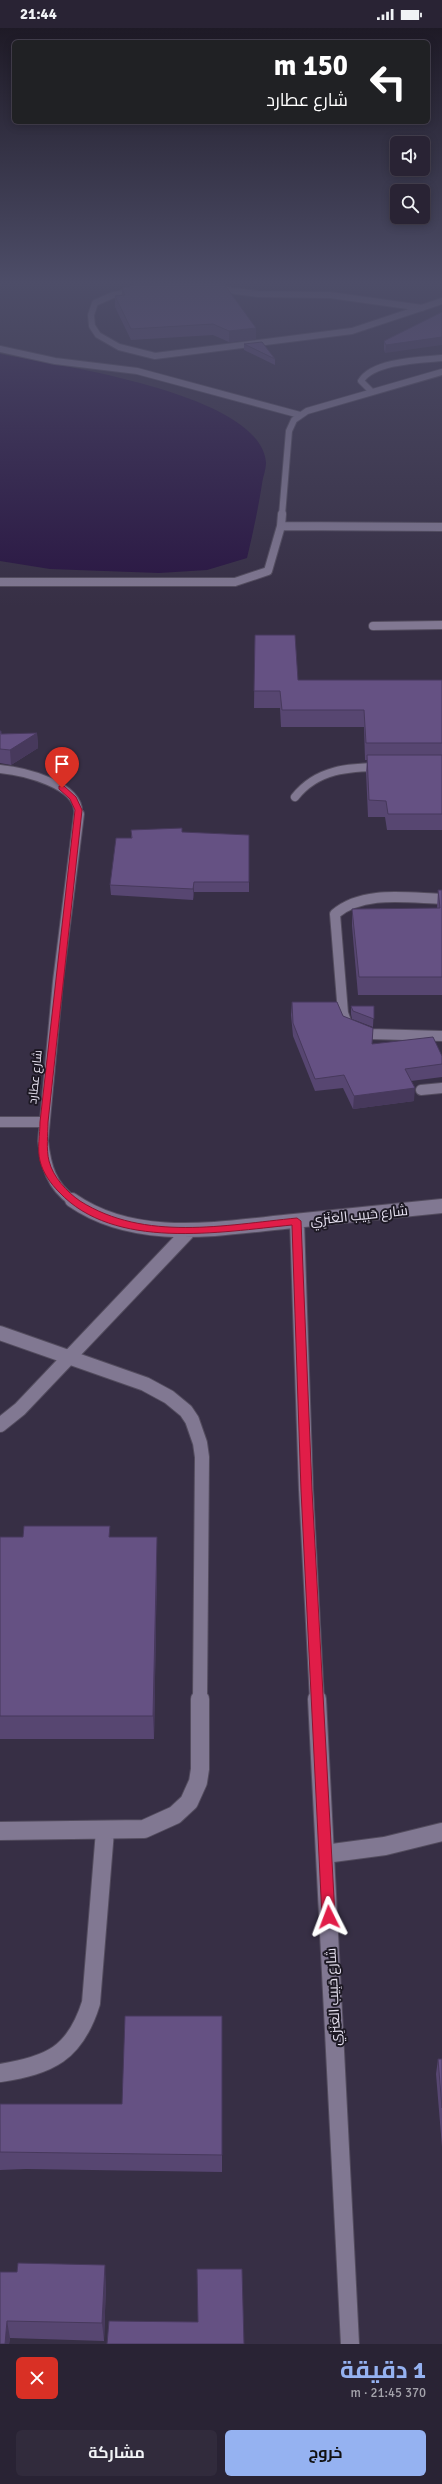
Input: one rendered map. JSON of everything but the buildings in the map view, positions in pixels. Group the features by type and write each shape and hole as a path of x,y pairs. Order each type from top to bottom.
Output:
{"street":[{"path":"211,391 300,415"},
{"path":"0,582 235,582 255,577 268,571 281,526 290,430 294,420 300,415 318,407 375,391"},
{"path":"281,526 442,527"},
{"path":"373,626 442,625"},
{"path":"295,797 301,788 323,774 358,767 391,767"},
{"name":"شارع عطارد","path":"0,769 26,773 46,779 62,788 73,798 79,810 44,1122 44,1161 53,1181 70,1199 93,1213 122,1224 155,1230 189,1231 297,1221"},
{"path":"442,899 358,900 339,908 335,914 343,1013 347,1024 370,1034 442,1036"},
{"path":"421,1090 442,1088"},
{"path":"0,1122 44,1122"},
{"name":"شارع حَبِيب العَنَزِي","path":"350,2344 326,1854 306,1490 297,1221 442,1206"},
{"path":"0,1426 20,1409 67,1357 189,1231"},
{"path":"0,1333 145,1384 166,1393 183,1406 195,1421 201,1439 200,1745 197,1786 190,1801 178,1814 162,1824 144,1829 105,1831 0,1831"},
{"path":"0,2073 38,2066 55,2059 69,2048 81,2034 88,2019 91,2003 105,1831"},
{"path":"326,1854 384,1846 442,1832"}],"shaded area":[{"path":"0,391 167,391 195,401 230,418 256,439 266,465 247,558 207,570 159,573 50,569 0,561"}],"route":[{"path":"62,788 73,798 79,810 58,981 44,1122 44,1161 53,1181 70,1199 93,1213 122,1224 155,1230 189,1231 297,1221 306,1490 329,1917"}]}
